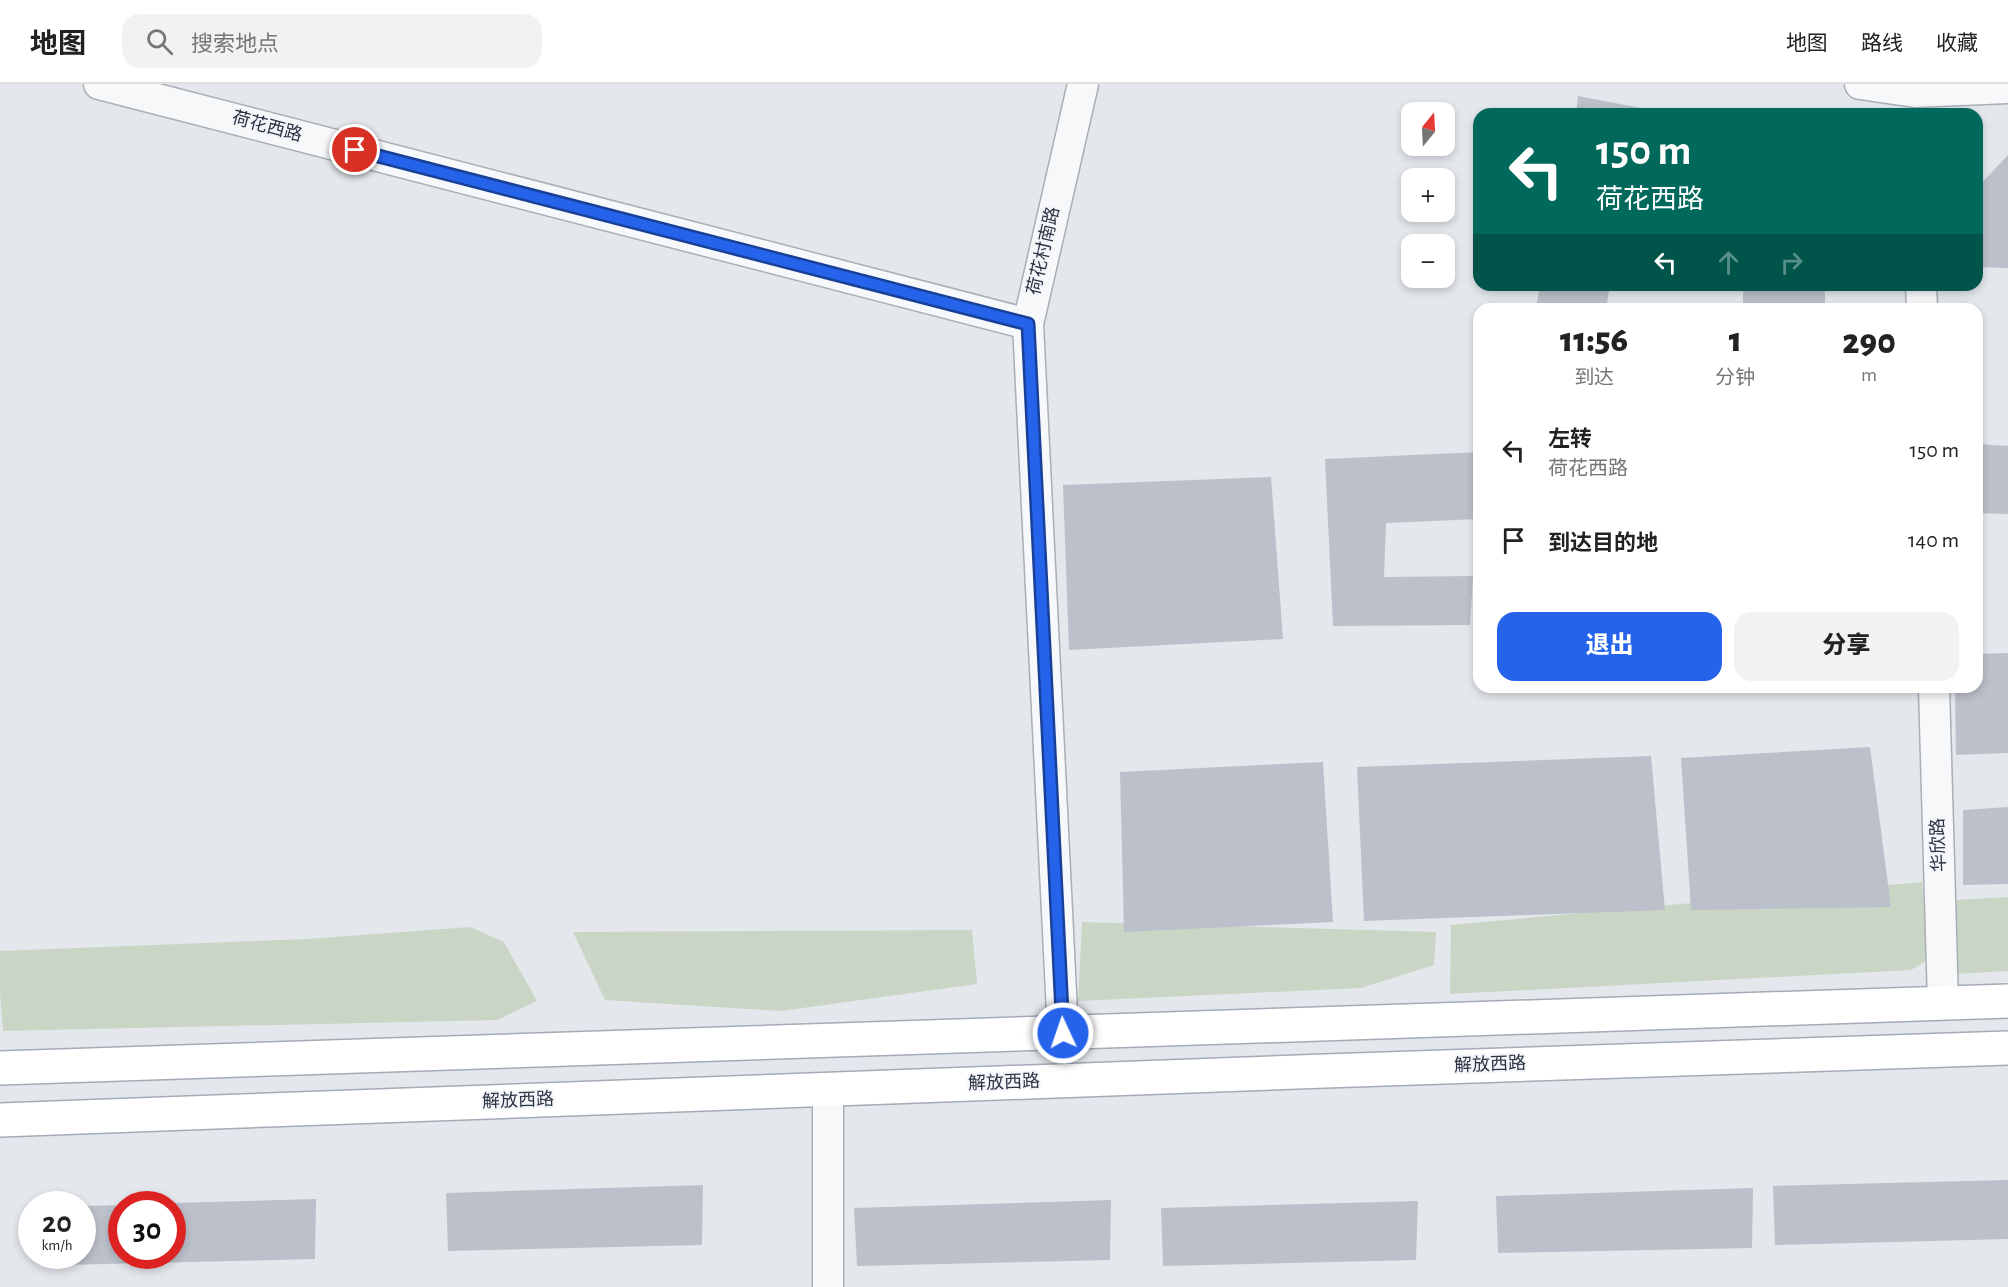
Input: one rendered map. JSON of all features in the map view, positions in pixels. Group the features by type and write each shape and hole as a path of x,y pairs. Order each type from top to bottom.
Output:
{"main road":[{"path":"0,1068 2008,1001"},
{"name":"解放西路","path":"0,1120 2008,1048"}],"street":[{"name":"荷花西路","path":"99,84 1028,324"},
{"name":"荷花村南路","path":"1063,1033 1028,324 1083,84"},
{"path":"1860,84 1915,97 2008,87"},
{"name":"华欣路","path":"1934,693 1943,1003"},
{"path":"828,1089 828,1287"}],"green space":[{"path":"1922,882 1929,959 1911,970 1450,994 1451,925"},
{"path":"2008,897 2008,971 1956,974 1956,900"},
{"path":"1082,922 1436,932 1434,965 1361,988 1078,1001"},
{"path":"470,927 504,942 537,1001 497,1020 3,1031 0,951 307,939"},
{"path":"972,930 977,984 781,1011 605,1000 573,932"}],"building":[{"path":"1578,96 1641,108 1577,108"},
{"path":"2008,155 2008,268 1983,267 1983,182"},
{"path":"1539,291 1609,291 1607,303 1537,303"},
{"path":"1743,291 1825,291 1825,303 1743,303"},
{"path":"1983,444 2008,446 2008,514 1983,513"},
{"path":"1473,452 1473,519 1386,523 1384,577 1473,576 1470,625 1333,626 1325,459"},
{"path":"1271,477 1283,639 1069,650 1063,485"},
{"path":"2008,653 2008,753 1956,755 1955,693 1983,693 1983,654"},
{"path":"1870,747 1891,907 1691,910 1681,758"},
{"path":"1651,756 1665,910 1364,921 1357,767"},
{"path":"1323,762 1333,922 1124,932 1120,772"},
{"path":"2008,807 2008,884 1963,885 1963,810"},
{"path":"2008,1180 2008,1239 1775,1245 1773,1186"},
{"path":"703,1185 702,1245 448,1251 446,1193"},
{"path":"1753,1188 1752,1248 1498,1253 1496,1196"},
{"path":"316,1199 315,1259 186,1262 186,1203"},
{"path":"1111,1200 1110,1260 857,1266 854,1208"},
{"path":"1418,1201 1416,1260 1163,1266 1161,1208"},
{"path":"108,1205 108,1264 96,1264 96,1206"}],"route":[{"path":"355,150 1028,324 1063,1033"}]}
